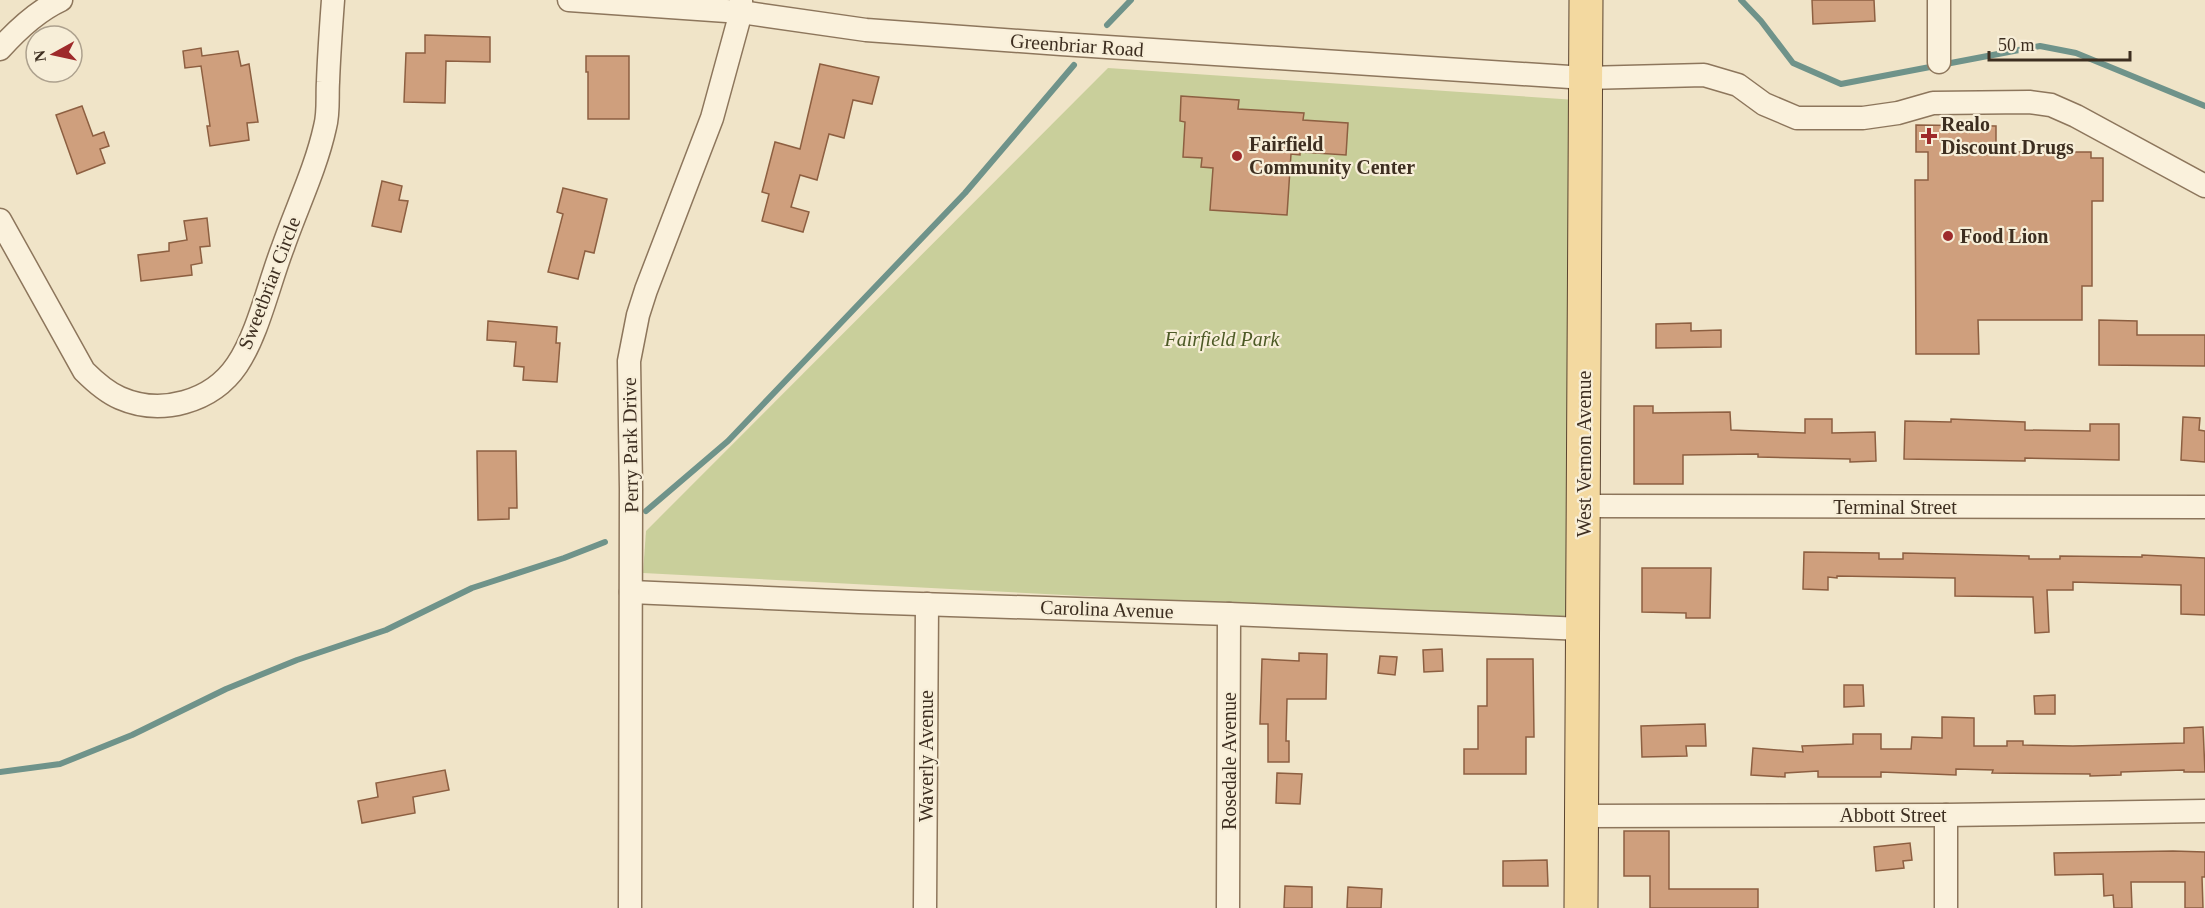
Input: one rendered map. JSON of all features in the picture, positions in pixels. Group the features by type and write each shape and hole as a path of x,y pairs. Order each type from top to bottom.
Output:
{"main road":[{"name":"West Vernon Avenue","path":"1581,908 1586,0"}],"street":[{"path":"0,49 33,17 61,0"},
{"name":"Sweetbriar Circle","path":"0,220 84,371 94,382 119,398 148,406 177,405 205,394 229,375 238,364 251,338 315,161 326,125 333,0"},
{"name":"Greenbriar Road","path":"569,0 741,6 866,30 1585,78 1704,75 1738,85 1764,104 1797,118 1863,118 1898,113 1933,103 2029,102 2051,105 2076,116 2205,186"},
{"path":"1939,0 1939,62"},
{"name":"Perry Park Drive","path":"630,908 631,489 628,391 631,347 646,290 712,118 741,6"},
{"name":"Terminal Street","path":"1584,506 2205,507"},
{"name":"Carolina Avenue","path":"631,592 1583,629"},
{"name":"Waverly Avenue","path":"925,908 927,604"},
{"name":"Rosedale Avenue","path":"1228,908 1229,614"},
{"name":"Abbott Street","path":"1581,816 1946,815 2205,811"},
{"path":"1946,815 1946,908"}],"green space":[{"name":"Fairfield Park","path":"1108,68 1591,101 1583,622 643,573 646,531"}],"building":[{"path":"1812,0 1874,0 1875,21 1813,24"},
{"path":"425,35 490,37 490,62 446,61 445,103 404,102 406,53 425,53"},
{"path":"201,48 202,56 238,51 241,66 249,64 258,122 247,123 249,140 210,146 207,126 210,126 201,66 185,68 183,51"},
{"path":"586,56 629,56 629,119 588,119"},
{"path":"820,64 879,77 872,104 853,100 844,138 829,134 817,180 800,175 791,207 809,212 803,232 762,221 769,194 762,192 775,142 800,149"},
{"name":"Fairfield Community Center","path":"1181,96 1239,100 1238,109 1304,113 1303,120 1348,123 1346,155 1300,152 1300,155 1291,154 1287,215 1210,210 1213,168 1201,167 1202,158 1183,157 1185,122 1180,121"},
{"path":"82,106 93,136 104,132 109,146 100,149 105,163 77,174 56,115"},
{"path":"1916,125 1996,126 1996,152 2091,152 2091,158 2103,158 2103,201 2092,201 2092,286 2082,286 2082,320 1978,320 1979,354 1916,354 1915,180 1928,180 1928,152 1916,152"},
{"path":"382,181 402,186 399,200 408,201 401,232 372,226"},
{"path":"563,188 607,199 594,253 585,251 578,279 548,272 563,214 557,212"},
{"path":"207,218 210,246 200,247 202,263 191,265 192,275 141,281 138,255 169,251 169,243 187,240 184,221"},
{"path":"2099,320 2137,321 2137,335 2205,335 2205,366 2099,365"},
{"path":"488,321 557,327 556,343 560,343 557,382 523,380 524,367 514,366 516,342 487,340"},
{"path":"1691,323 1691,331 1721,330 1721,347 1656,348 1656,324"},
{"path":"1634,406 1653,406 1653,413 1730,412 1731,430 1805,433 1805,419 1832,419 1832,433 1875,432 1876,461 1850,462 1850,459 1758,457 1758,454 1683,455 1683,484 1634,484"},
{"path":"2183,417 2200,418 2199,430 2205,431 2205,462 2181,460"},
{"path":"1951,419 2025,422 2025,430 2090,431 2090,424 2119,424 2119,460 1904,459 1905,421 1951,422"},
{"path":"477,451 516,451 517,508 509,508 509,519 478,520"},
{"path":"1804,552 1879,553 1879,559 1903,559 1903,553 2029,556 2029,559 2060,559 2060,556 2142,557 2142,555 2205,558 2205,615 2181,614 2181,585 2073,582 2073,590 2047,590 2049,632 2035,633 2033,597 1955,596 1955,578 1837,576 1837,578 1828,577 1828,590 1803,589"},
{"path":"1642,568 1711,568 1710,618 1686,618 1686,613 1642,612"},
{"path":"1442,649 1443,671 1424,672 1423,650"},
{"path":"1299,653 1327,654 1326,699 1287,699 1286,741 1289,741 1289,762 1268,762 1268,724 1260,724 1262,659 1299,661"},
{"path":"1380,656 1397,657 1395,675 1378,673"},
{"path":"1487,659 1533,659 1534,737 1526,737 1526,774 1464,774 1464,749 1478,749 1478,706 1487,706"},
{"path":"1844,685 1863,685 1864,706 1844,707"},
{"path":"2055,695 2055,714 2035,714 2034,696"},
{"path":"1942,717 1974,718 1974,746 2007,746 2007,741 2023,741 2023,745 2073,746 2184,743 2184,728 2203,727 2205,772 2184,772 2184,770 2121,772 2121,775 2090,776 2090,774 1992,773 1993,770 1956,769 1956,775 1881,772 1881,777 1818,777 1818,771 1785,773 1785,777 1751,775 1753,748 1803,752 1802,746 1853,744 1853,734 1881,734 1881,749 1911,749 1912,737 1942,738"},
{"path":"1705,724 1706,746 1686,746 1687,756 1642,757 1641,726"},
{"path":"445,770 449,790 413,797 415,813 362,823 358,801 378,797 376,783"},
{"path":"1277,773 1302,774 1300,804 1276,803"},
{"path":"1624,831 1669,831 1669,889 1758,889 1758,908 1650,908 1650,876 1624,876"},
{"path":"1910,843 1912,860 1903,861 1904,868 1876,871 1874,847"},
{"path":"2205,852 2205,877 2202,877 2203,908 2185,908 2185,882 2131,882 2132,908 2114,908 2113,895 2104,896 2103,874 2055,875 2054,853"},
{"path":"1547,860 1548,886 1503,886 1503,861"},
{"path":"1285,886 1312,887 1312,908 1284,908"},
{"path":"1348,887 1382,889 1381,908 1347,908"}],"waterway":[{"path":"1107,25 1131,0"},
{"path":"1741,0 1761,21 1793,63 1841,84 2040,46 2076,53 2205,106"},
{"path":"646,511 728,441 965,193 1074,65"},
{"path":"0,772 60,764 132,735 226,689 297,660 386,630 472,588 605,542"}],"place":[{"name":"Realo Discount Drugs","path":"1929,136"},
{"name":"Fairfield Community Center","path":"1237,156"},
{"name":"Food Lion","path":"1948,236"}]}
